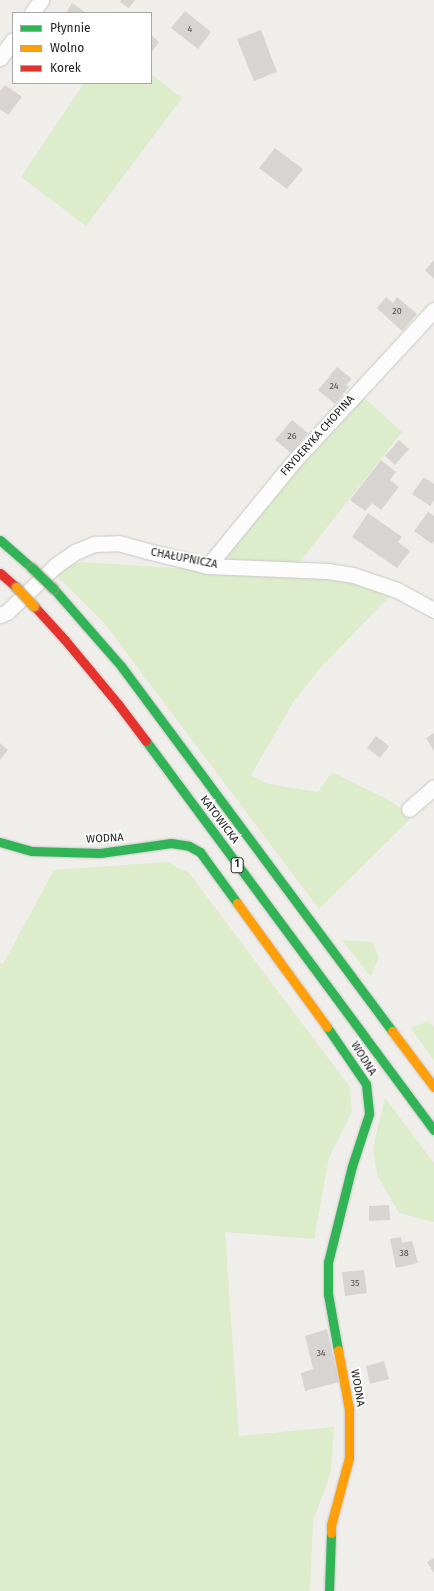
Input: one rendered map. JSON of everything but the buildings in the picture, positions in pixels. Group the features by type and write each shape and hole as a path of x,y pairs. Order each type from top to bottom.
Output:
{"main road":[{"name":"KATOWICKA","path":"0,540 53,588 121,666 434,1087"},
{"name":"KATOWICKA","path":"0,573 16,587 65,640 118,704 434,1130"},
{"name":"WODNA","path":"0,842 32,851 100,853 171,843 189,846 200,852 329,1029 366,1084 369,1114 352,1166 328,1262 328,1294 349,1409 349,1458 331,1525 329,1591"}],"street":[{"path":"33,12 40,0"},
{"path":"0,58 12,41"},
{"name":"FRYDERYKA CHOPINA","path":"208,566 294,461 434,310"},
{"name":"CHAŁUPNICZA","path":"0,615 7,612 55,566 75,552 94,544 118,543 208,566 328,571 353,575 397,590 434,610"},
{"path":"409,809 434,787"}],"green space":[{"path":"152,75 182,98 86,226 21,177 83,84 152,84"},
{"path":"362,398 369,402 402,432 299,563 230,561 227,550 311,450"},
{"path":"81,562 349,579 391,595 322,666 294,701 251,775 268,784 318,792 332,772 391,801 412,817 319,909 105,624 56,575 70,565"},
{"path":"167,862 189,873 350,1087 352,1112 329,1158 314,1239 225,1232 239,1436 334,1427 331,1472 313,1521 310,1591 0,1591 0,963 3,964 54,870"},
{"path":"342,940 372,942 379,957 371,977"},
{"path":"429,1021 434,1027 434,1061 411,1028"},
{"path":"385,1098 434,1163 434,1222 399,1213 377,1175 373,1147"}],"traffic: fast":[{"path":"0,540 32,568"},
{"path":"32,568 53,588"},
{"path":"53,588 121,666 392,1031"},
{"path":"146,741 434,1130"},
{"path":"0,842 32,851 100,853 171,843 189,846 200,852 237,903"},
{"path":"327,1027 366,1084 369,1114 352,1166 328,1262 328,1294 338,1350"},
{"path":"329,1591 331,1533"}],"traffic: slow":[{"path":"16,587 34,606"},
{"path":"237,903 327,1027"},
{"path":"392,1031 434,1087"},
{"path":"331,1533 331,1525 349,1458 349,1409 338,1350"}],"traffic: jam":[{"path":"0,573 16,587"},
{"path":"34,606 65,640 118,704 146,741"}]}
